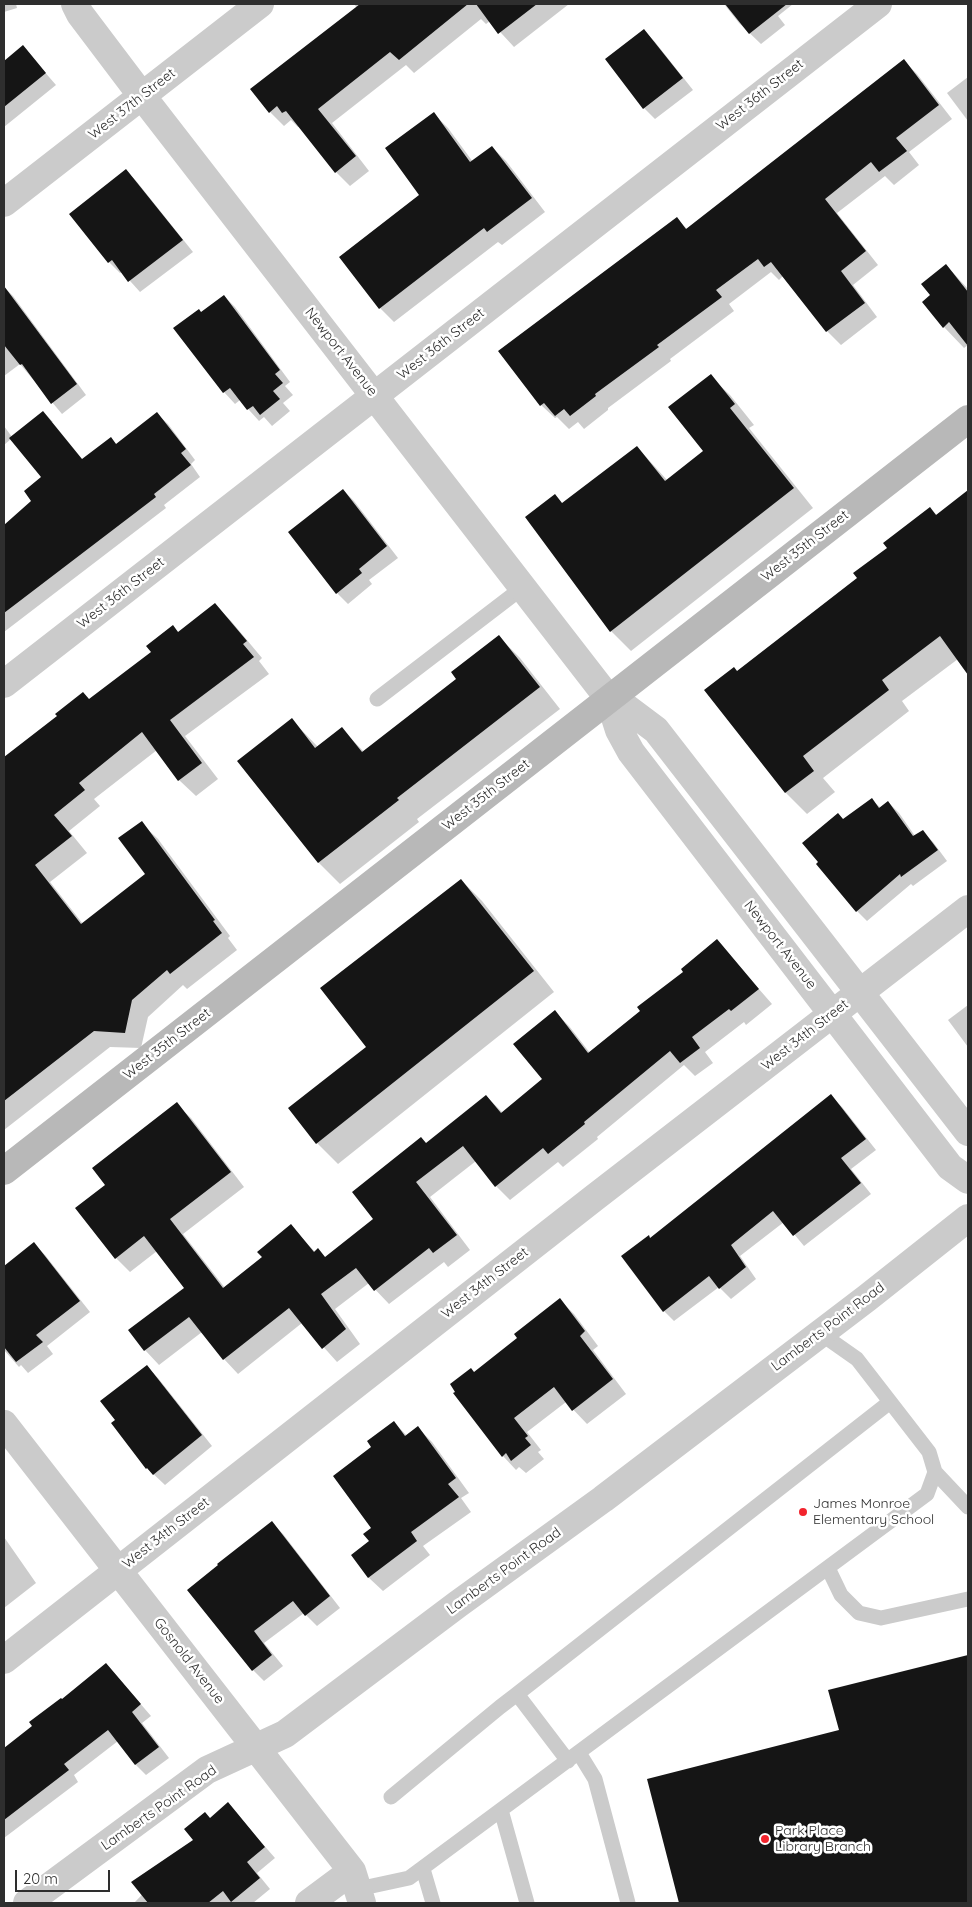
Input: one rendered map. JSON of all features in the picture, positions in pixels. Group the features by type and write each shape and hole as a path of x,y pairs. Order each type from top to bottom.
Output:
{"street":[{"name":"Newport Avenue","path":"75,4 80,14 142,96 609,699 619,730 631,752 950,1167 968,1180"},
{"name":"West 37th Street","path":"4,203 260,4"},
{"name":"West 36th Street","path":"4,684 878,4"},
{"name":"West 35th Street","path":"4,1171 968,419"},
{"name":"Newport Avenue","path":"609,699 628,709 656,730 968,1132"},
{"name":"West 34th Street","path":"4,1660 968,909"},
{"name":"Lamberts Point Road","path":"27,1903 207,1770 286,1734 458,1604 603,1499 820,1334 968,1218"},
{"name":"Gosnold Avenue","path":"4,1424 256,1747 357,1888"},
{"path":"309,1903 357,1888"}],"lane":[{"path":"377,699 522,588"},
{"path":"820,1334 857,1359 929,1452 936,1472 968,1506"},
{"path":"391,1797 500,1707 890,1402"},
{"path":"357,1888 410,1878 423,1869 927,1494 936,1472"},
{"path":"828,1568 841,1595 858,1613 881,1618 968,1599"},
{"path":"517,1694 595,1779 628,1903"},
{"path":"501,1810 527,1903"},
{"path":"423,1869 433,1903"}],"building":[{"path":"360,4 468,4 399,60 390,52 318,109 356,156 335,173 286,111 282,113 277,106 269,113 250,89"},
{"path":"476,4 537,4 498,34"},
{"path":"725,4 787,4 749,34"},
{"path":"644,29 683,78 643,109 605,59"},
{"path":"23,45 46,73 4,107 4,61"},
{"path":"904,59 939,105 896,138 907,151 879,172 871,162 825,199 866,251 841,271 865,303 826,332 771,262 764,267 758,259 716,290 722,297 657,345 659,347 595,394 596,396 570,416 564,409 555,416 544,403 540,406 498,351 677,217 686,229"},
{"path":"434,112 470,162 492,146 532,198 487,232 484,228 379,309 339,257 419,195 385,148"},
{"path":"126,169 183,240 128,282 112,260 108,263 69,214"},
{"path":"946,264 968,292 968,346 949,322 943,328 922,302 930,295 921,284"},
{"path":"4,286 77,384 51,404 22,364 20,365 4,345"},
{"path":"224,295 280,370 275,374 283,383 273,391 280,399 260,415 253,406 247,410 230,388 223,393 173,328 199,309 201,312"},
{"path":"711,374 735,404 730,408 794,488 610,632 525,517 555,494 562,503 637,446 665,481 703,451 668,407"},
{"path":"43,411 82,459 111,437 116,444 157,412 186,449 181,453 191,465 154,494 156,497 4,613 4,525 31,501 24,491 41,477 9,438"},
{"path":"343,489 387,546 359,569 362,573 336,594 288,532"},
{"path":"968,490 968,675 940,636 882,680 889,690 803,756 814,771 785,793 704,690 734,667 737,671 857,578 853,573 887,548 883,543 930,507 936,515"},
{"path":"215,603 247,641 243,644 254,657 170,720 202,763 178,781 142,732 79,783 85,790 54,815 72,836 35,865 81,924 145,874 118,838 142,821 215,920 213,921 222,933 170,974 167,970 132,1000 125,1033 94,1031 4,1101 4,757 57,716 55,714 83,692 89,699 151,652 146,646 173,625 178,632"},
{"path":"499,635 540,687 397,798 399,800 318,863 237,761 292,718 315,748 342,727 362,752 456,679 451,672"},
{"path":"872,798 879,808 888,801 913,836 923,830 938,850 901,877 900,874 856,912 816,864 818,862 802,843 838,813 843,819"},
{"path":"461,879 534,971 316,1144 288,1108 366,1047 320,988"},
{"path":"717,939 759,989 731,1011 729,1009 692,1037 700,1048 680,1063 670,1051 548,1154 543,1148 495,1187 463,1146 416,1182 457,1235 433,1253 429,1248 374,1291 356,1268 321,1294 346,1329 322,1349 289,1308 223,1360 189,1317 144,1351 128,1330 184,1288 144,1236 115,1259 75,1208 105,1185 92,1168 177,1102 231,1172 170,1219 223,1288 262,1257 257,1252 291,1224 314,1252 318,1248 325,1257 373,1219 352,1192 421,1137 426,1143 486,1095 501,1113 542,1079 513,1044 555,1010 588,1053 640,1011 637,1007 683,972 681,969"},
{"path":"831,1094 866,1139 841,1158 861,1183 793,1236 773,1211 731,1245 746,1267 719,1289 709,1276 663,1312 621,1256 649,1235 650,1238"},
{"path":"34,1242 80,1301 36,1335 43,1342 16,1362 4,1347 4,1266"},
{"path":"560,1298 585,1331 580,1336 613,1379 572,1411 554,1387 514,1418 528,1436 525,1438 531,1445 511,1461 506,1453 502,1457 453,1393 455,1392 450,1384 471,1368 474,1372 517,1338 514,1334"},
{"path":"147,1365 202,1435 153,1475 146,1469 111,1423 115,1420 100,1401"},
{"path":"394,1421 405,1436 418,1426 456,1478 448,1484 459,1497 411,1532 417,1541 368,1578 351,1555 369,1541 363,1534 371,1528 333,1476 371,1447 367,1441"},
{"path":"272,1521 330,1596 305,1616 293,1601 254,1631 272,1655 252,1671 187,1590"},
{"path":"968,1655 968,1903 679,1903 647,1779 839,1730 828,1690"},
{"path":"106,1663 141,1704 132,1712 159,1747 135,1765 108,1730 64,1764 69,1770 4,1820 4,1748 32,1726 29,1722 62,1699"},
{"path":"228,1802 265,1847 247,1862 260,1878 231,1902 223,1891 208,1903 148,1903 131,1882 193,1840 184,1829 205,1812 210,1818"}],"place":[{"name":"James Monroe Elementary School","path":"803,1512"},
{"name":"Park Place Library Branch","path":"765,1839"}]}
